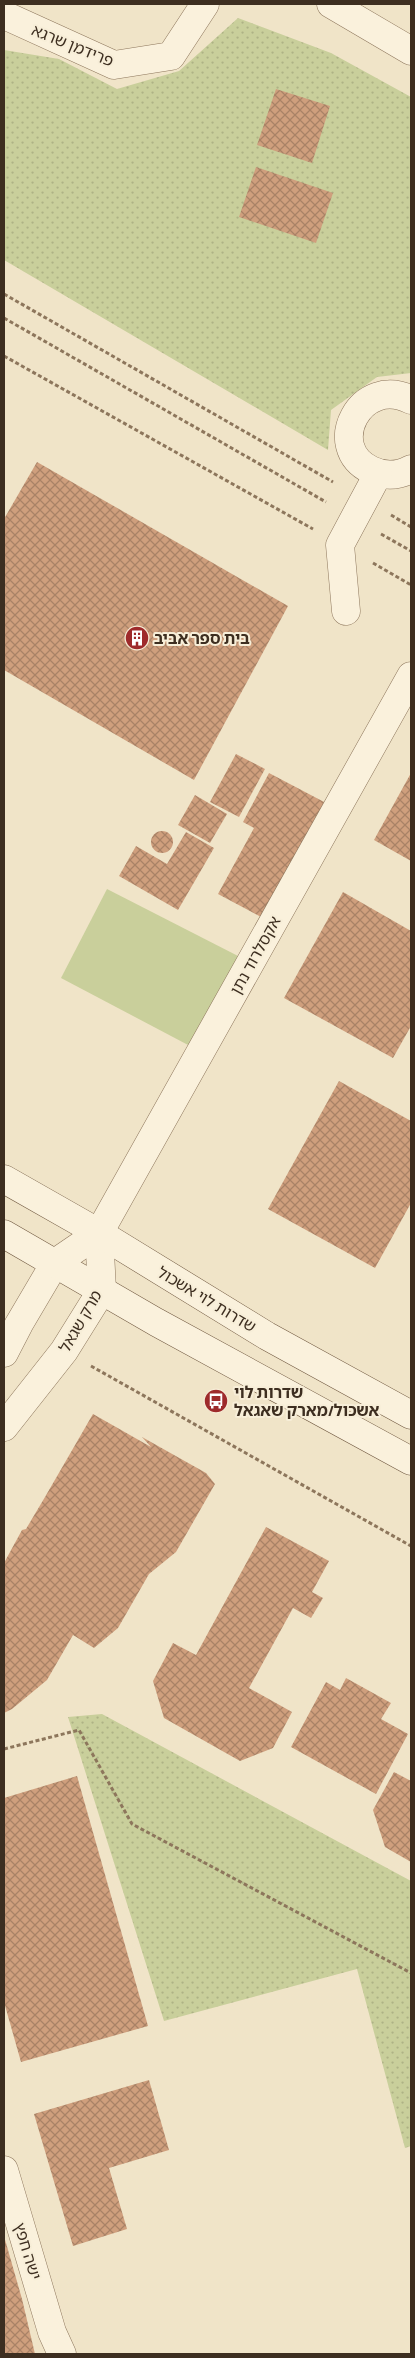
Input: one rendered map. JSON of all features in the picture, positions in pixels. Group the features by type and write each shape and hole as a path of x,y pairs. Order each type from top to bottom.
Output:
{"street":[{"name":"פרידמן שרגא","path":"4,15 114,65 171,56 206,4"},
{"path":"331,4 411,51"},
{"path":"411,400 397,395 384,395 371,399 360,407 353,419 349,432 350,446 356,458 365,468 378,474 390,476 404,473 411,469"},
{"path":"346,612 340,545 378,474"},
{"name":"אקסלרוד נתן","path":"99,1233 411,676"},
{"name":"שדרות לוי אשכול","path":"4,1179 99,1233 267,1336 411,1415"},
{"path":"4,1353 18,1324 55,1263 99,1233"},
{"name":"מרק שגאל","path":"4,1426 64,1351 102,1290 99,1233"},
{"path":"4,1234 411,1462"},
{"name":"ישה חפץ","path":"4,2170 55,2347"}],"path":[{"path":"4,294 359,509 411,551"},
{"path":"4,318 359,509 411,527"},
{"path":"4,356 411,585"},
{"path":"64,1351 411,1546"},
{"path":"4,1749 79,1730 132,1824 411,1973"}],"green space":[{"path":"238,18 331,53 411,97 411,373 377,377 331,410 328,450 4,260 4,50 59,59 117,89 179,71"},
{"path":"107,889 240,957 190,1046 61,978"},
{"path":"102,1714 411,1881 411,2146 405,2148 357,1969 164,2021 68,1717"}],"building":[{"path":"276,89 330,106 312,163 257,145"},
{"path":"256,167 333,193 316,243 239,217"},
{"name":"בית ספר אביב","path":"37,462 288,606 194,780 4,670 4,519"},
{"path":"236,754 265,769 239,817 210,802"},
{"path":"269,773 326,803 263,918 218,894 254,828 243,822"},
{"path":"411,773 411,861 374,840"},
{"path":"195,795 227,814 210,843 178,825"},
{"path":"162,831 170,834 173,842 170,850 162,853 154,850 151,842 154,834"},
{"path":"186,832 214,848 178,910 119,876 136,846 167,864"},
{"path":"343,892 411,931 411,1026 393,1058 284,998"},
{"path":"339,1081 411,1121 411,1203 375,1268 268,1209"},
{"path":"93,1414 151,1447 142,1437 206,1473 215,1484 176,1552 149,1574 118,1628 94,1648 73,1635 47,1680 12,1709 4,1713 4,1563"},
{"path":"266,1527 329,1561 312,1592 323,1598 311,1618 293,1608 249,1688 292,1712 273,1748 240,1761 164,1718 153,1681 173,1643 196,1655"},
{"path":"346,1678 391,1703 381,1719 408,1734 376,1794 291,1747 326,1682 340,1690"},
{"path":"394,1772 411,1781 411,1862 385,1847 373,1810"},
{"path":"77,1776 148,2026 21,2062 4,2002 4,1798"},
{"path":"149,2080 169,2150 109,2168 127,2229 73,2246 34,2114"},
{"path":"4,2236 22,2299 35,2354 4,2354"}],"place":[{"name":"בית ספר אביב","path":"137,638"},
{"name":"שדרות לוי אשכול/מארק שאגאל","path":"216,1401"}]}
